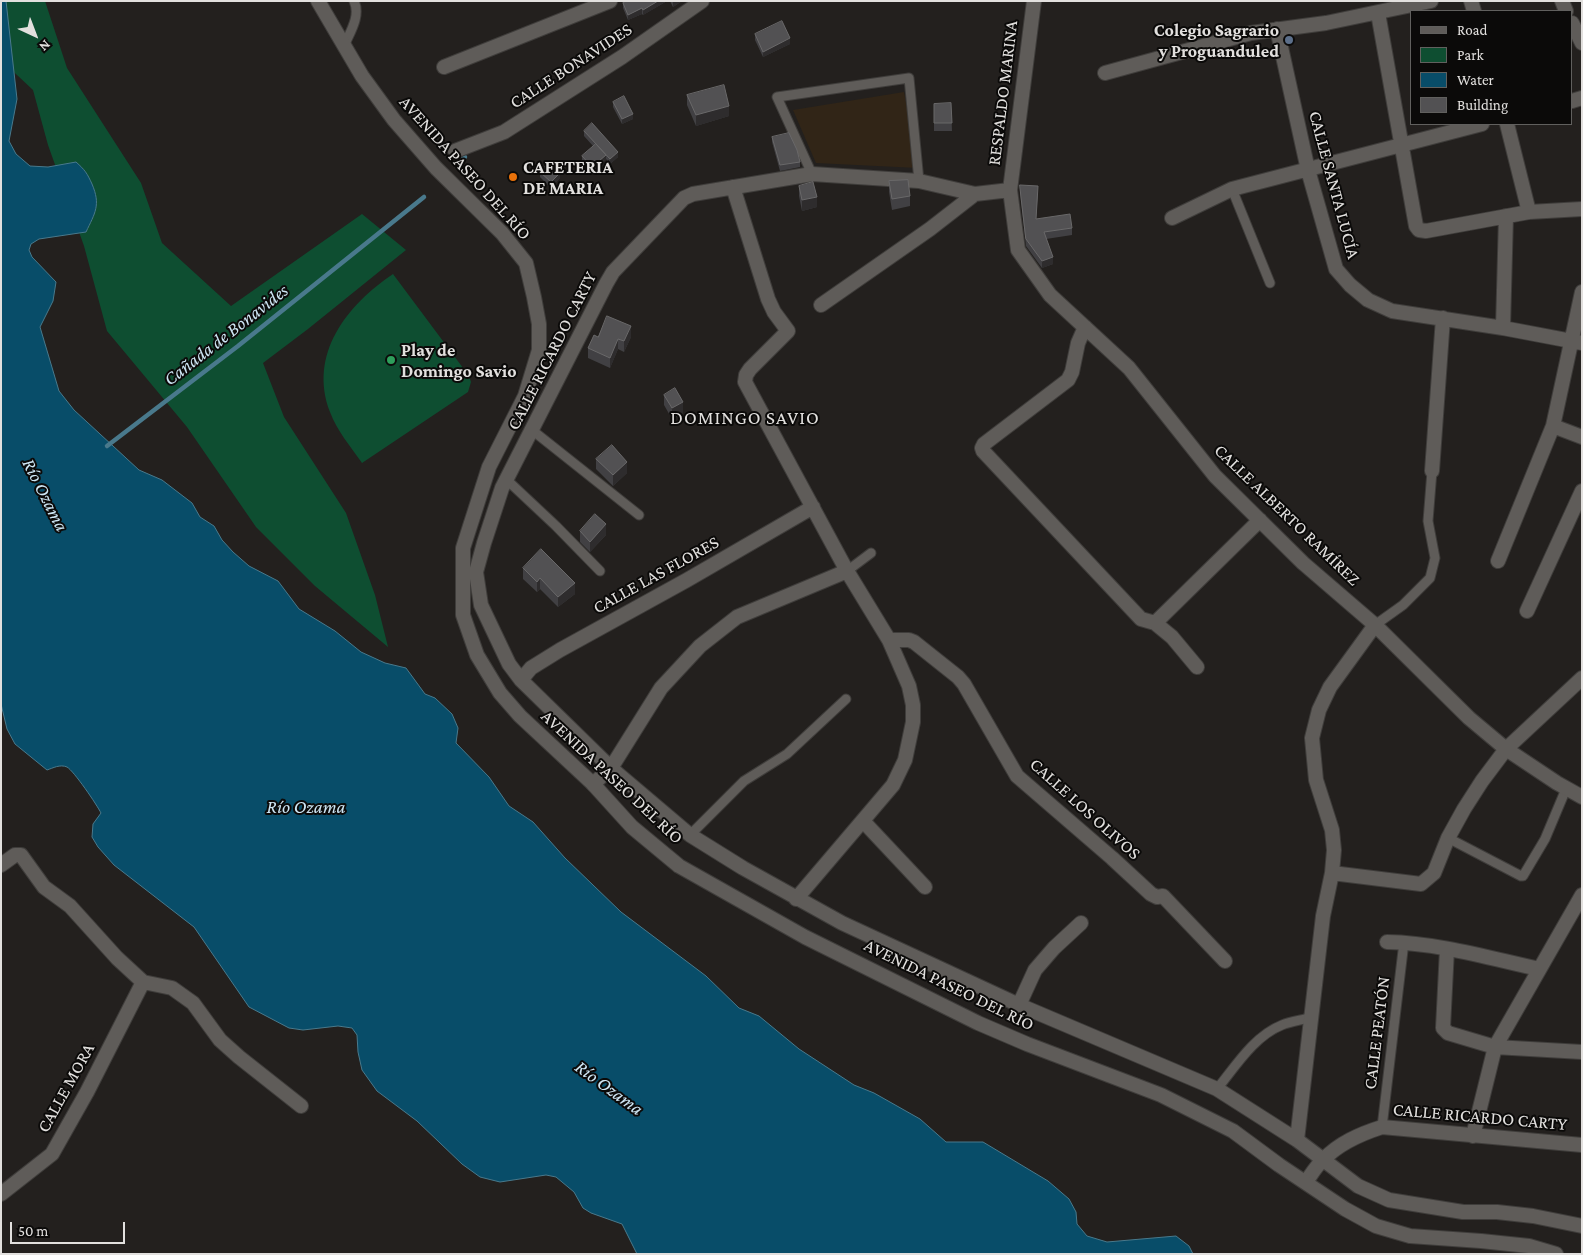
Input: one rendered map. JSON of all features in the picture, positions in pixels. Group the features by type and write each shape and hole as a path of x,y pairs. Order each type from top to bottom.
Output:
{"street":[{"name":"AVENIDA PASEO DEL RÍO","path":"318,1 362,76 394,120 436,168 502,233 526,263 539,324 539,350 525,396 489,467 463,548 463,615 477,655 500,693 520,716 593,784 632,827 679,866 805,937 978,1023 1027,1044 1161,1095 1233,1131 1279,1165 1345,1209 1376,1226 1410,1236 1529,1246 1556,1254"},
{"path":"444,67 610,1"},
{"name":"CALLE BONAVIDES","path":"455,151 504,132 622,57 702,1"},
{"name":"RESPALDO MARINA","path":"1010,190 1034,1"},
{"path":"1106,73 1251,33 1326,22 1431,1"},
{"path":"1378,12 1416,226 1419,230 1426,231 1529,212 1582,209"},
{"path":"1573,25 1582,43"},
{"name":"CALLE SANTA LUCÍA","path":"1277,30 1308,170 1336,269 1350,285 1368,300 1392,311 1444,318 1576,342"},
{"path":"1172,218 1232,189 1478,125"},
{"path":"1507,125 1529,212"},
{"name":"CALLE RICARDO CARTY","path":"521,680 510,664 481,605 476,572 502,488 613,272 684,198 693,194 812,174 919,180 975,194 1010,190"},
{"path":"733,187 768,299 774,312 788,331 750,369 745,382 847,571 889,640 909,686 913,705 913,722 905,760 893,785 796,899"},
{"name":"CALLE ALBERTO RAMÍREZ","path":"1010,190 1018,250 1050,295 1129,368 1216,476 1303,563 1375,625 1469,718 1506,749 1582,797"},
{"path":"822,305 975,194"},
{"path":"1503,328 1506,216"},
{"path":"1498,561 1553,426 1576,342 1582,292"},
{"path":"1432,470 1444,318"},
{"path":"1085,327 1078,343 1072,372 1068,380 984,444 982,448 1140,620 1155,624 1172,637 1198,667"},
{"path":"1553,426 1582,436"},
{"path":"1527,611 1582,491"},
{"name":"CALLE LAS FLORES","path":"521,680 531,668 560,650 687,580 813,507"},
{"path":"1155,624 1260,520"},
{"path":"593,784 611,768 661,688 700,646 737,618 847,571"},
{"path":"1297,1140 1323,916 1332,872 1334,850 1332,830 1316,780 1312,738 1319,710 1330,687 1375,625"},
{"name":"CALLE LOS OLIVOS","path":"889,640 909,640 914,642 958,677 969,692 1017,776 1151,894 1156,897 1163,896 1225,961"},
{"path":"1332,872 1421,884 1434,873 1448,838 1482,781 1506,749 1582,678"},
{"name":"AVENIDA PASEO DEL RÍO","path":"521,680 611,768 690,835 796,899 842,923 1019,1005 1216,1089 1297,1140 1358,1186 1389,1200 1463,1212 1497,1212 1533,1216 1582,1226"},
{"path":"863,821 925,887"},
{"path":"1,865 15,855 21,855 44,888 70,906 117,958 143,982 172,988 193,1003 220,1040 239,1058 301,1106"},
{"path":"1473,1136 1495,1047 1582,895"},
{"path":"1019,1005 1035,970 1054,948 1081,923"},
{"path":"1387,942 1404,942 1447,949 1539,970"},
{"path":"1447,949 1443,1028 1448,1034 1495,1047 1582,1052"},
{"name":"CALLE MORA","path":"1,1194 52,1154 87,1092 143,982"},
{"name":"CALLE RICARDO CARTY","path":"1306,1182 1322,1160 1357,1136 1382,1127 1582,1145"}],"lane":[{"path":"344,46 356,17 356,4 354,1"},
{"path":"812,174 777,97 909,78 919,180"},
{"path":"1232,189 1270,283"},
{"path":"532,430 639,515"},
{"path":"1375,625 1403,605 1430,578 1435,558 1428,522 1432,470"},
{"path":"507,480 600,571"},
{"path":"847,571 871,553"},
{"path":"690,835 744,781 787,754 846,699"},
{"path":"1448,838 1523,876 1545,839 1566,788"},
{"name":"CALLE PEATÓN","path":"1382,1127 1404,942"},
{"path":"1216,1089 1255,1043 1268,1032 1282,1025 1312,1017"}],"shaded area":[{"path":"904,92 918,168 816,163 793,110"}],"green space":[{"path":"1,1 45,1 67,68 141,183 162,243 231,306 362,214 406,250 263,363 284,417 346,513 375,595 388,647 315,586 256,527 187,427 107,331 84,246 48,145 33,90 1,60"},
{"name":"Play de Domingo Savio","path":"393,274 469,376 471,382 468,392 362,463 340,432 330,412 325,391 324,370 328,351 336,333 347,316 376,286"}],"water":[{"name":"Río Ozama","path":"1,1 6,1 17,99 9,141 16,154 30,166 48,167 76,162 89,177 95,191 96,209 86,232 39,239 31,244 29,250 32,257 56,282 53,301 40,327 59,391 74,410 139,470 162,480 192,503 200,517 214,526 222,540 233,552 249,566 278,581 299,609 335,631 361,652 385,663 406,668 425,694 435,698 452,714 458,728 456,743 489,777 509,806 533,822 565,858 621,912 706,976 739,1008 759,1016 799,1049 854,1085 874,1093 920,1119 946,1142 983,1142 1048,1181 1069,1199 1076,1212 1077,1224 1087,1236 1107,1242 1176,1236 1189,1246 1193,1254 637,1254 622,1224 591,1213 583,1208 574,1192 556,1177 546,1175 500,1182 480,1177 462,1164 417,1121 377,1091 362,1070 357,1035 352,1028 338,1026 303,1030 289,1028 249,1007 194,927 114,865 98,847 92,837 93,824 101,813 75,775 64,766 47,770 15,744 7,729 1,704"}],"building":[{"path":"627,1 658,1 643,10 642,8 628,15 623,3"},
{"path":"782,21 790,38 763,52 755,34"},
{"path":"724,85 729,106 696,115 687,95"},
{"path":"624,96 633,114 622,119 613,102"},
{"path":"951,103 952,123 934,123 934,104"},
{"path":"592,123 618,152 610,159 584,131"},
{"path":"789,133 800,162 780,165 772,137"},
{"path":"596,144 606,155 592,167 582,156"},
{"path":"549,162 560,173 551,182 540,172"},
{"path":"908,180 910,196 892,199 889,181"},
{"path":"813,182 817,197 802,200 799,186"},
{"path":"1020,185 1038,186 1036,219 1070,214 1072,228 1044,232 1053,257 1042,261 1026,239"},
{"path":"607,316 631,326 624,341 618,339 610,358 588,348 594,335 598,337"},
{"path":"675,388 683,402 672,408 664,395"},
{"path":"612,445 627,462 613,475 596,459"},
{"path":"595,514 606,524 590,542 580,531"},
{"path":"541,549 575,583 558,597 540,578 537,582 523,568"}],"waterway":[{"name":"Cañada de Bonavides","path":"458,164 465,157"},
{"name":"Cañada de Bonavides","path":"107,446 238,346 424,197"}],"place":[{"name":"Colegio Sagrario y Proguanduled","path":"1289,40"},
{"name":"CAFETERIA DE MARIA","path":"513,177"},
{"name":"Play de Domingo Savio","path":"391,360"}],"district":[{"name":"DOMINGO SAVIO","path":"745,418"}]}
